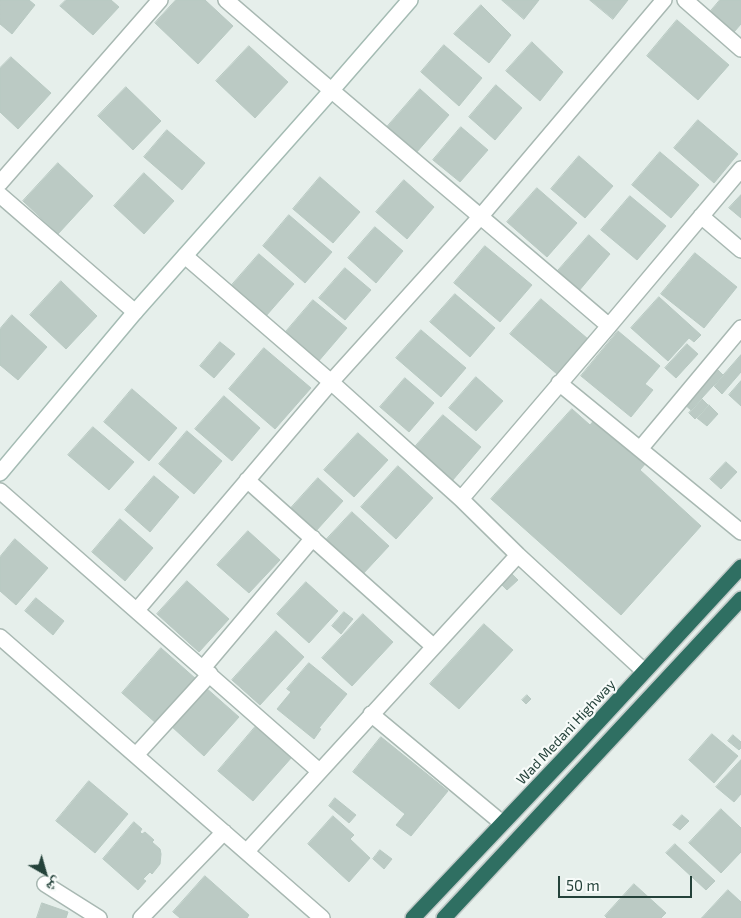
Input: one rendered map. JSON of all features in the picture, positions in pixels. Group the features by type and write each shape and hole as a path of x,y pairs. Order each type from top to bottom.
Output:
{"highway":[{"name":"Wad Medani Highway","path":"413,918 741,567"},
{"path":"444,918 741,600"}],"street":[{"path":"0,183 160,0"},
{"path":"226,0 609,326"},
{"path":"0,473 135,312 410,0"},
{"path":"136,610 331,382 481,216 664,0"},
{"path":"684,0 741,49"},
{"path":"461,499 741,169"},
{"path":"0,195 135,312"},
{"path":"701,216 741,250"},
{"path":"185,256 331,382 461,499 518,555 644,671"},
{"path":"640,449 741,328"},
{"path":"560,383 741,532"},
{"path":"247,480 433,646"},
{"path":"0,491 319,771"},
{"path":"136,755 313,538"},
{"path":"246,851 518,555"},
{"path":"0,637 322,918"},
{"path":"371,714 502,823"},
{"path":"141,918 224,832"},
{"path":"45,884 99,918"}],"building":[{"path":"0,0 29,0 35,5 12,34 0,24"},
{"path":"66,0 111,0 119,7 93,35 60,6"},
{"path":"176,0 205,0 233,26 198,64 155,23"},
{"path":"502,0 539,0 524,19"},
{"path":"590,0 628,0 613,19"},
{"path":"720,0 741,0 741,24 734,32 710,12"},
{"path":"481,5 511,35 489,63 454,34"},
{"path":"677,20 729,65 698,100 647,56"},
{"path":"532,42 563,72 540,101 506,71"},
{"path":"444,45 482,78 459,106 421,72"},
{"path":"249,46 288,82 255,118 216,81"},
{"path":"11,57 51,93 18,129 0,112 0,68"},
{"path":"496,85 522,108 495,140 469,117"},
{"path":"126,87 161,121 133,150 98,116"},
{"path":"420,89 449,115 416,153 387,127"},
{"path":"698,120 738,154 714,183 674,148"},
{"path":"461,127 488,150 460,182 433,160"},
{"path":"167,130 205,163 182,190 144,157"},
{"path":"660,152 699,185 671,218 632,185"},
{"path":"579,156 613,186 585,218 551,189"},
{"path":"58,163 93,196 58,234 23,201"},
{"path":"144,173 174,201 144,234 114,206"},
{"path":"320,177 360,212 333,243 293,209"},
{"path":"404,180 434,207 407,239 376,212"},
{"path":"537,188 577,223 547,257 507,222"},
{"path":"741,195 741,218 729,208"},
{"path":"630,196 666,226 637,260 601,230"},
{"path":"289,215 332,252 305,283 263,246"},
{"path":"375,227 403,251 376,283 348,258"},
{"path":"589,235 610,254 578,292 556,273"},
{"path":"485,246 532,285 500,322 454,283"},
{"path":"695,253 737,287 704,328 661,294"},
{"path":"259,254 294,284 266,316 231,286"},
{"path":"345,268 371,290 345,320 319,298"},
{"path":"61,281 97,316 66,349 30,315"},
{"path":"455,294 495,328 470,357 430,322"},
{"path":"659,297 701,335 694,342 689,338 668,361 631,328"},
{"path":"541,299 588,339 557,374 510,334"},
{"path":"313,300 347,328 317,363 284,334"},
{"path":"12,315 47,347 18,380 0,365 0,329"},
{"path":"421,330 466,368 441,397 396,358"},
{"path":"618,331 660,366 645,384 653,390 631,417 581,376"},
{"path":"220,342 235,354 214,378 200,366"},
{"path":"687,344 698,354 676,378 665,368"},
{"path":"264,348 311,388 275,429 229,389"},
{"path":"741,355 741,372 722,394 714,386"},
{"path":"716,368 723,375 691,410 684,404"},
{"path":"476,377 503,401 476,431 449,408"},
{"path":"405,378 434,403 409,432 380,407"},
{"path":"741,381 741,406 729,395"},
{"path":"132,389 177,428 149,461 104,422"},
{"path":"224,396 260,428 232,461 195,429"},
{"path":"702,399 708,405 695,419 689,413"},
{"path":"709,405 718,414 707,426 697,418"},
{"path":"572,409 590,425 596,418 646,463 640,470 701,526 621,615 491,499"},
{"path":"443,415 481,447 452,481 414,448"},
{"path":"93,427 134,462 109,490 68,455"},
{"path":"187,431 222,461 194,494 159,464"},
{"path":"358,433 388,460 354,497 324,470"},
{"path":"726,462 737,472 721,489 710,479"},
{"path":"398,466 433,498 396,539 361,507"},
{"path":"154,476 179,497 150,532 125,510"},
{"path":"318,478 343,501 316,531 291,508"},
{"path":"352,512 389,546 362,575 325,541"},
{"path":"120,519 153,548 125,581 92,552"},
{"path":"248,531 280,560 249,593 217,565"},
{"path":"15,539 48,568 16,605 0,591 0,557"},
{"path":"511,573 518,580 507,590 500,583"},
{"path":"187,581 229,619 199,652 157,614"},
{"path":"306,582 338,611 309,643 277,614"},
{"path":"36,598 64,621 53,635 25,611"},
{"path":"344,612 353,619 341,634 332,626"},
{"path":"363,614 393,642 352,686 322,658"},
{"path":"484,624 513,650 459,709 430,684"},
{"path":"276,631 304,657 260,705 232,680"},
{"path":"161,648 196,679 157,724 122,693"},
{"path":"309,663 347,694 319,728 321,729 314,739 277,709 291,692 287,689"},
{"path":"205,687 239,717 204,756 171,726"},
{"path":"527,695 531,699 526,704 522,700"},
{"path":"256,726 292,757 253,801 218,771"},
{"path":"712,734 738,756 714,783 689,760"},
{"path":"733,735 741,742 739,750 728,741"},
{"path":"381,737 448,791 411,836 396,825 405,814 353,772"},
{"path":"741,760 741,794 734,802 716,787"},
{"path":"89,781 128,814 95,853 56,821"},
{"path":"335,798 356,815 349,823 329,806"},
{"path":"721,809 741,828 741,852 721,873 689,843"},
{"path":"682,815 689,821 680,830 673,825"},
{"path":"333,816 354,835 350,839 370,858 349,882 308,844"},
{"path":"134,822 142,829 140,832 142,834 145,832 154,840 152,842 160,849 161,854 160,864 152,874 150,872 143,879 146,881 138,890 103,859"},
{"path":"675,844 715,881 706,890 666,853"},
{"path":"380,850 392,859 384,869 373,859"},
{"path":"205,876 249,915 247,918 180,918 173,912"},
{"path":"634,884 666,913 661,918 607,918 605,916"},
{"path":"728,890 741,902 741,918 702,918"},
{"path":"42,903 68,912 66,918 37,918"}]}
